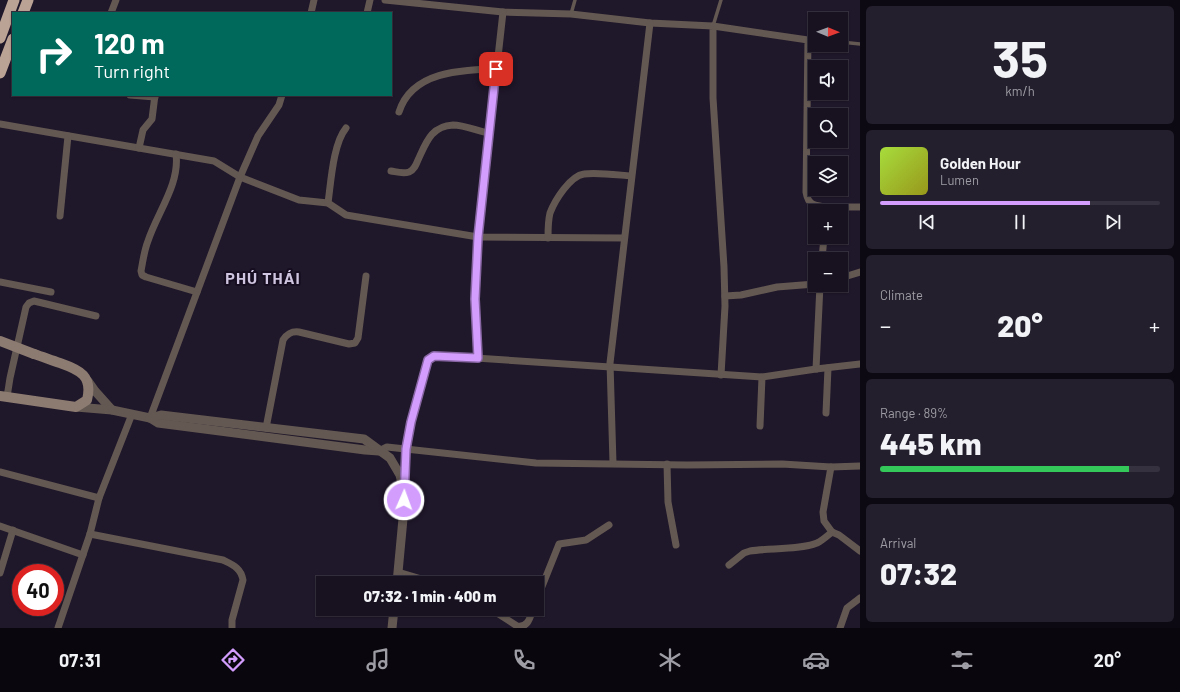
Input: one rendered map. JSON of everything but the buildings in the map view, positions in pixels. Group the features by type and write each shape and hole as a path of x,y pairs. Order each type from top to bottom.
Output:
{"highway":[{"path":"0,38 14,0"},
{"path":"23,12 28,0"},
{"path":"0,73 12,42"}],"main road":[{"path":"0,341 75,368 88,381 89,388 87,400 76,407 4,396"}],"street":[{"path":"111,12 116,0"},
{"path":"311,12 314,0"},
{"path":"367,12 370,0"},
{"path":"385,0 503,12 571,14 650,23 713,26 808,39"},
{"path":"478,358 475,299 478,237 503,12"},
{"path":"613,463 610,364 650,23"},
{"path":"713,26 713,98 725,296 721,375"},
{"path":"812,52 806,192 807,198 813,204"},
{"path":"399,112 406,96 413,89 428,80 457,72 496,69"},
{"path":"139,148 143,130 152,119 155,96"},
{"path":"150,418 240,177 258,136 278,105 282,96"},
{"path":"0,124 214,161 240,177 299,200 328,203 346,215 478,237 624,238"},
{"path":"391,171 401,173 411,171 429,137 438,129 458,125 489,133"},
{"path":"328,203 337,145 346,128"},
{"path":"60,216 68,136"},
{"path":"176,154 177,162 175,177 148,241 141,271 142,275 146,277 197,292"},
{"path":"548,238 549,220 553,207 574,178 585,173 631,176"},
{"path":"848,208 860,207"},
{"path":"848,276 860,272"},
{"path":"266,428 283,340 290,333 299,332 349,344 355,343 358,338 366,276"},
{"path":"0,282 51,292"},
{"path":"725,296 742,296 777,287 808,285"},
{"path":"816,369 820,292"},
{"path":"4,396 10,378 26,307 29,303 34,301 96,316"},
{"path":"398,576 404,508 406,449 411,422 428,360 434,356 762,377 860,364"},
{"path":"826,413 828,368"},
{"path":"760,426 762,377"},
{"path":"88,381 112,410"},
{"path":"76,407 112,410 150,418 158,423 365,450 379,451 387,447 536,462 782,464 830,467 860,466"},
{"path":"58,628 90,534 99,498 132,414"},
{"path":"150,418 161,416 364,439 390,458 400,475 404,492"},
{"path":"667,464 668,502 676,545"},
{"path":"830,467 823,512 824,521 832,532 840,535 860,551"},
{"path":"0,472 99,498"},
{"path":"544,582 559,544 586,540 609,524"},
{"path":"0,526 83,555"},
{"path":"0,573 14,530"},
{"path":"729,565 744,553 750,551 815,544 832,532"},
{"path":"90,534 223,560 233,565 239,570 243,580 232,620 232,628"},
{"path":"398,572 411,576"},
{"path":"840,628 847,608 860,598"},
{"path":"392,628 393,616"},
{"path":"502,616 521,627 527,624 530,616"}],"lane":[{"path":"571,14 575,0"},
{"path":"713,26 721,0"},
{"path":"848,43 860,44"}],"district":[{"name":"PHÚ THÁI","path":"263,278"}],"route":[{"path":"404,500 406,449 411,422 428,360 434,356 478,358 475,299 478,237 496,69"}]}
